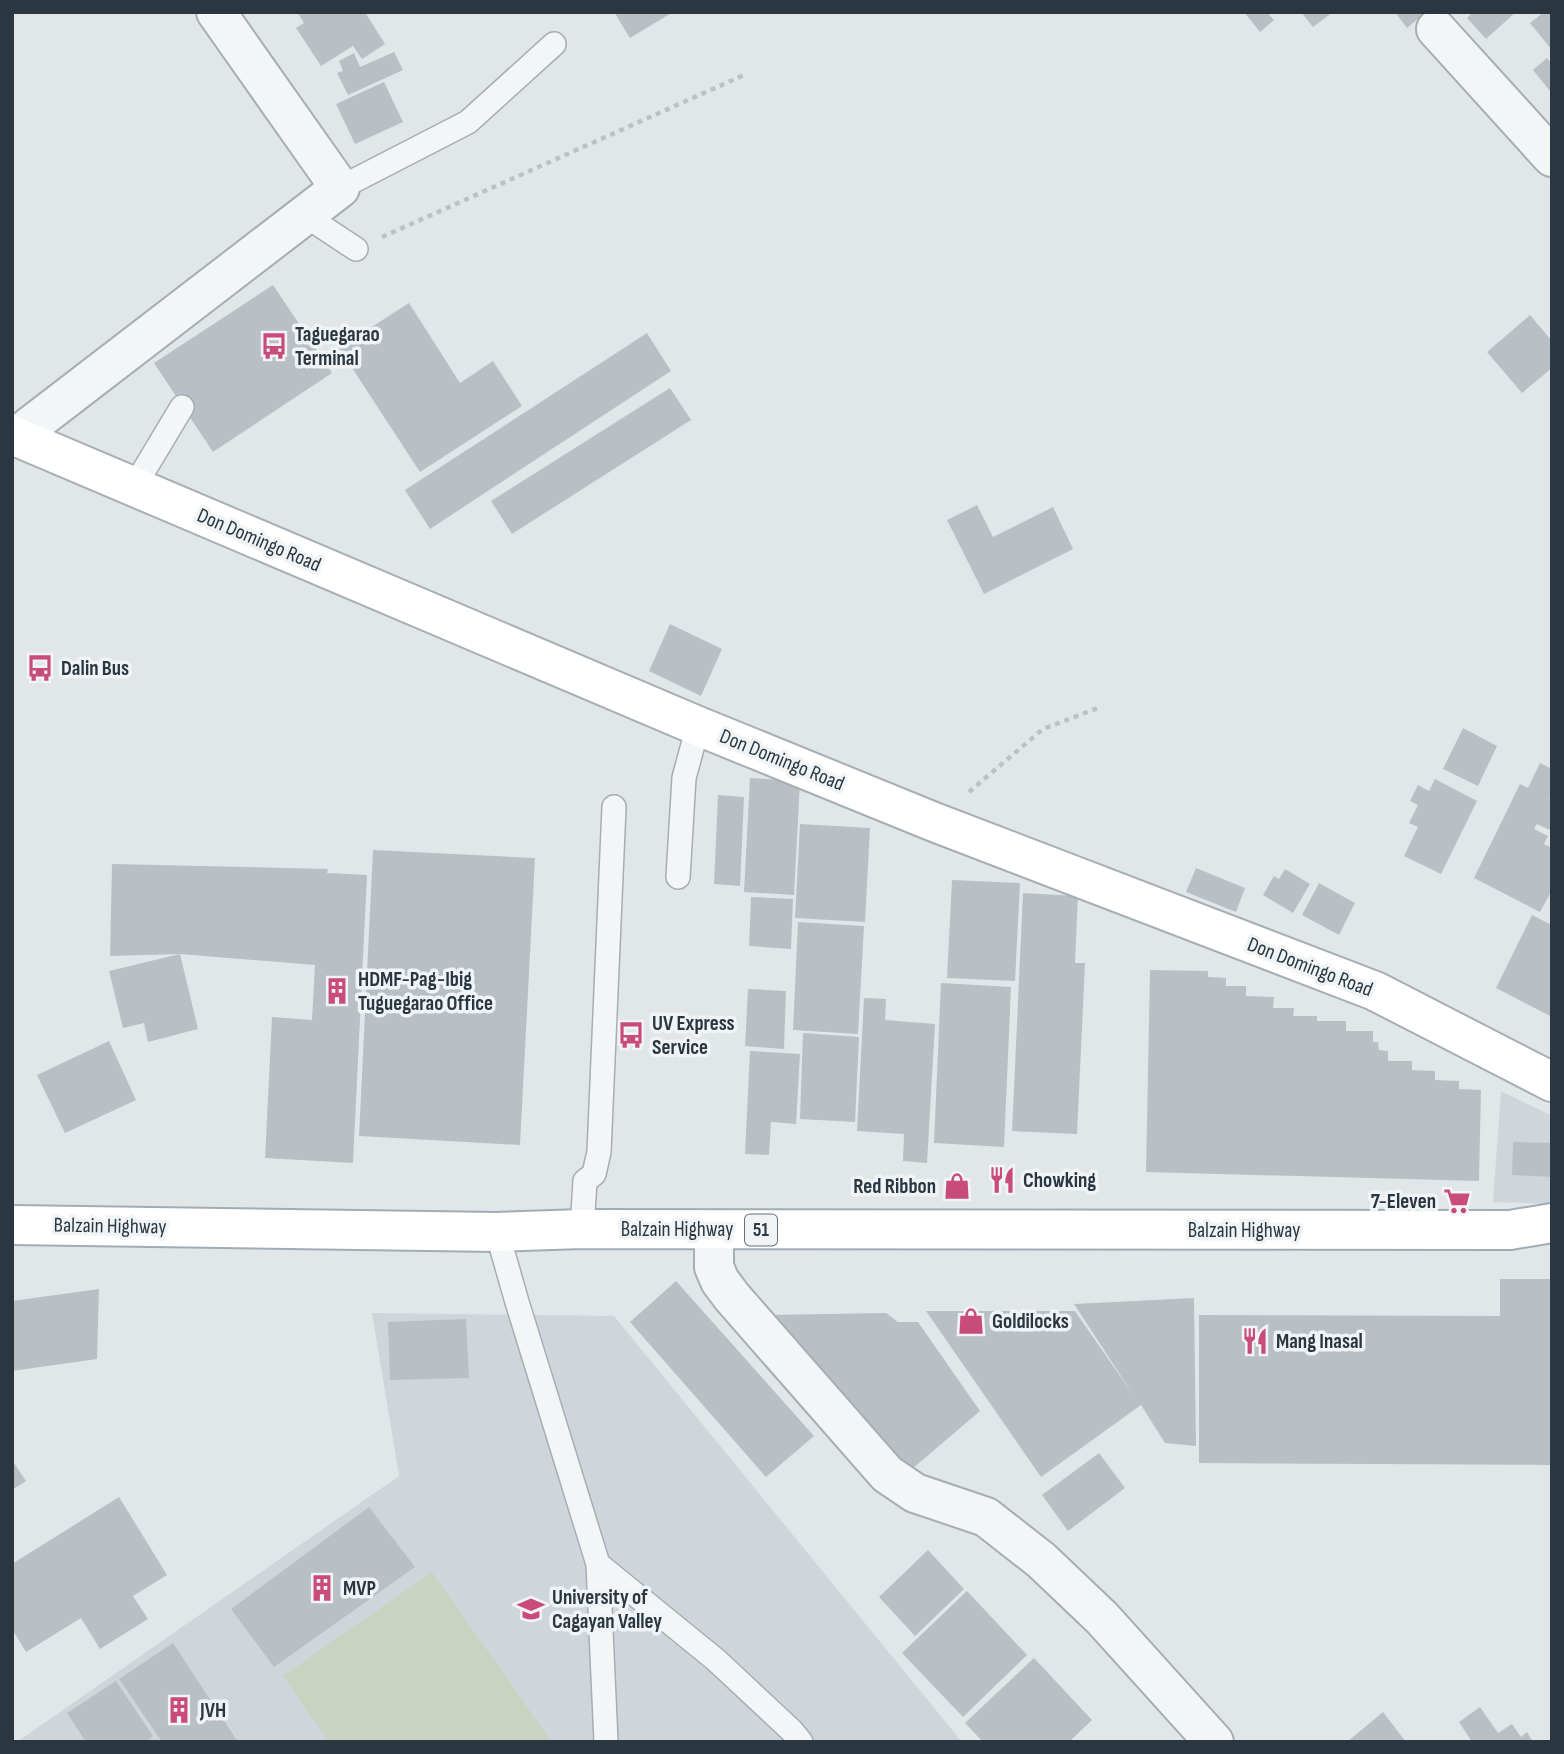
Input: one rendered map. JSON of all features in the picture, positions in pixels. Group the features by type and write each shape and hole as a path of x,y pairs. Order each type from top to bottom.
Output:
{"main road":[{"name":"Don Domingo Road","path":"14,436 698,726 934,822 1376,991 1552,1082"},
{"name":"Balzain Highway","path":"12,1225 497,1232 582,1229 1510,1230 1552,1223"},
{"name":"Balzain Highway","path":"1510,1230 1552,1246"}],"street":[{"path":"14,436 340,188 216,12"},
{"path":"1436,29 1552,158"},
{"path":"713,1230 714,1266 720,1281 887,1474 915,1493 986,1517 1041,1560 1102,1618 1214,1742"}],"lane":[{"path":"340,188 468,122 554,44"},
{"path":"306,216 356,249"},
{"path":"134,487 182,407"},
{"path":"678,877 684,778 698,726"},
{"path":"582,1229 585,1181 594,1174 599,1152 614,807"},
{"path":"497,1232 598,1564 606,1742"},
{"path":"598,1564 716,1660 801,1742"}],"path":[{"path":"356,249 744,75"},
{"path":"934,822 1043,729 1098,708"}],"shaded area":[{"path":"1501,1091 1552,1116 1552,1204 1493,1202"},
{"name":"University of Cagayan Valley","path":"372,1313 614,1316 962,1742 17,1742 399,1476"}],"green space":[{"path":"432,1572 552,1742 329,1742 283,1676"}],"building":[{"path":"297,12 365,12 385,44 362,59 353,46 321,66 296,28 304,23"},
{"path":"614,12 673,12 630,38"},
{"path":"1244,12 1267,12 1274,20 1260,32"},
{"path":"1301,12 1333,12 1313,27"},
{"path":"1395,12 1426,12 1407,28"},
{"path":"1473,12 1516,12 1486,39 1467,18"},
{"path":"1544,12 1552,12 1552,50 1530,23"},
{"path":"394,52 403,70 348,95 337,73 343,71 339,61 354,53 360,67"},
{"path":"1547,58 1552,64 1550,91 1533,70"},
{"path":"384,82 403,122 355,144 336,104"},
{"path":"273,285 332,373 213,452 154,363"},
{"path":"409,303 460,383 493,361 522,406 420,472 339,348"},
{"path":"1530,315 1552,341 1552,368 1522,393 1487,352"},
{"path":"647,333 671,371 430,529 405,490"},
{"path":"670,388 691,420 512,534 491,501"},
{"path":"977,505 993,537 1053,507 1073,549 984,594 947,520"},
{"path":"670,624 722,649 701,696 649,671"},
{"path":"1463,728 1497,746 1478,786 1443,769"},
{"path":"1540,763 1552,769 1552,794 1549,799 1552,800 1552,831 1537,824 1534,829 1548,836 1544,844 1552,848 1552,890 1540,912 1474,878 1520,784 1528,788"},
{"path":"750,778 800,781 794,895 744,892"},
{"path":"1435,779 1477,801 1441,874 1404,856 1418,827 1409,823 1418,805 1410,801 1418,785 1429,791"},
{"path":"718,795 744,797 740,886 714,884"},
{"path":"800,824 870,828 865,922 795,918"},
{"path":"373,850 535,858 520,1145 359,1136"},
{"name":"HDMF-Pag-Ibig Tuguegarao Office","path":"112,864 328,869 327,873 367,875 353,1163 265,1158 272,1017 312,1020 315,965 180,954 110,956"},
{"path":"1196,868 1245,888 1236,912 1186,892"},
{"path":"1285,869 1310,884 1293,913 1263,895 1274,876 1279,879"},
{"path":"952,880 1020,883 1015,981 947,978"},
{"path":"1319,883 1355,903 1339,935 1302,915"},
{"path":"1023,893 1078,896 1075,963 1085,963 1077,1134 1012,1131"},
{"path":"751,897 793,899 791,949 749,946"},
{"path":"1532,915 1552,925 1552,1017 1496,988"},
{"path":"798,922 864,926 858,1034 793,1030"},
{"path":"180,954 198,1029 148,1042 144,1023 123,1028 109,971"},
{"path":"1150,970 1208,971 1208,977 1226,978 1226,986 1246,986 1246,996 1274,997 1273,1008 1294,1008 1293,1016 1317,1016 1317,1021 1346,1021 1346,1031 1373,1031 1373,1042 1378,1042 1379,1050 1388,1051 1388,1061 1412,1061 1412,1070 1435,1071 1435,1080 1459,1081 1459,1089 1481,1090 1479,1181 1146,1172"},
{"path":"941,983 1011,987 1004,1147 934,1143"},
{"path":"748,989 786,991 784,1049 745,1046"},
{"path":"864,998 886,999 885,1020 935,1024 927,1163 903,1161 904,1134 857,1131"},
{"path":"803,1033 859,1037 855,1122 800,1119"},
{"path":"109,1041 136,1100 65,1133 37,1075"},
{"path":"750,1051 800,1054 796,1124 771,1122 769,1155 745,1154"},
{"path":"1513,1142 1552,1143 1552,1177 1512,1175"},
{"path":"1500,1279 1552,1279 1552,1465 1199,1463 1199,1315 1500,1316"},
{"path":"676,1281 814,1436 766,1477 630,1322"},
{"path":"99,1289 97,1359 12,1371 12,1301"},
{"path":"1194,1298 1196,1446 1165,1443 1141,1405 1041,1477 926,1311 1075,1311 1134,1396 1074,1304"},
{"path":"886,1313 898,1322 918,1322 980,1411 899,1480 768,1315"},
{"path":"466,1319 469,1378 390,1380 388,1322"},
{"path":"1099,1453 1125,1488 1068,1531 1042,1495"},
{"path":"12,1460 26,1481 12,1490"},
{"path":"119,1497 167,1575 133,1596 148,1619 100,1649 81,1618 26,1652 12,1629 12,1564"},
{"name":"MVP","path":"369,1507 415,1567 274,1667 231,1609"},
{"path":"928,1550 964,1589 915,1636 879,1597"},
{"path":"967,1591 1027,1655 963,1717 902,1653"},
{"name":"JVH","path":"173,1643 238,1742 162,1742 119,1679"},
{"path":"1034,1658 1092,1720 1069,1742 983,1742 965,1723"},
{"path":"116,1681 153,1736 145,1742 86,1742 67,1713"},
{"path":"1480,1707 1498,1733 1512,1724 1521,1737 1527,1732 1533,1742 1472,1742 1459,1722"},
{"path":"1383,1712 1406,1742 1347,1742"}],"place":[{"name":"Taguegarao Terminal","path":"274,346"},
{"name":"Dalin Bus","path":"40,668"},
{"name":"HDMF-Pag-Ibig Tuguegarao Office","path":"337,991"},
{"name":"UV Express Service","path":"631,1035"},
{"name":"Chowking","path":"1002,1180"},
{"name":"Red Ribbon","path":"957,1186"},
{"name":"7-Eleven","path":"1457,1201"},
{"name":"Goldilocks","path":"971,1321"},
{"name":"Mang Inasal","path":"1255,1341"},
{"name":"MVP","path":"322,1588"},
{"name":"University of Cagayan Valley","path":"531,1609"},
{"name":"JVH","path":"179,1710"}]}
